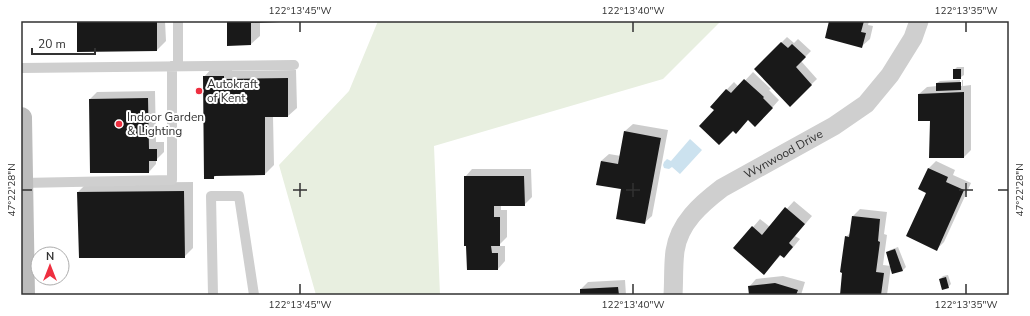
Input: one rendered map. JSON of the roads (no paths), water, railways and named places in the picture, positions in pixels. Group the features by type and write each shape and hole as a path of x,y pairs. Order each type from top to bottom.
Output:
{"main road":[{"path":"21,118 24,295"}],"street":[{"name":"Wynwood Drive","path":"673,295 675,251 680,235 690,216 706,200 722,188 834,126 866,104 890,75 913,38 919,21"}],"lane":[{"path":"22,183 172,180 175,66 178,21"},
{"path":"21,68 294,65"},
{"path":"213,295 211,196 238,196 254,295"}],"water":[{"path":"690,139 702,150 680,174 672,167 669,169 664,168 664,162 667,159 671,161"}],"place":[{"name":"Autokraft of Kent","path":"199,91"},
{"name":"Indoor Garden & Lighting","path":"119,124"}]}
